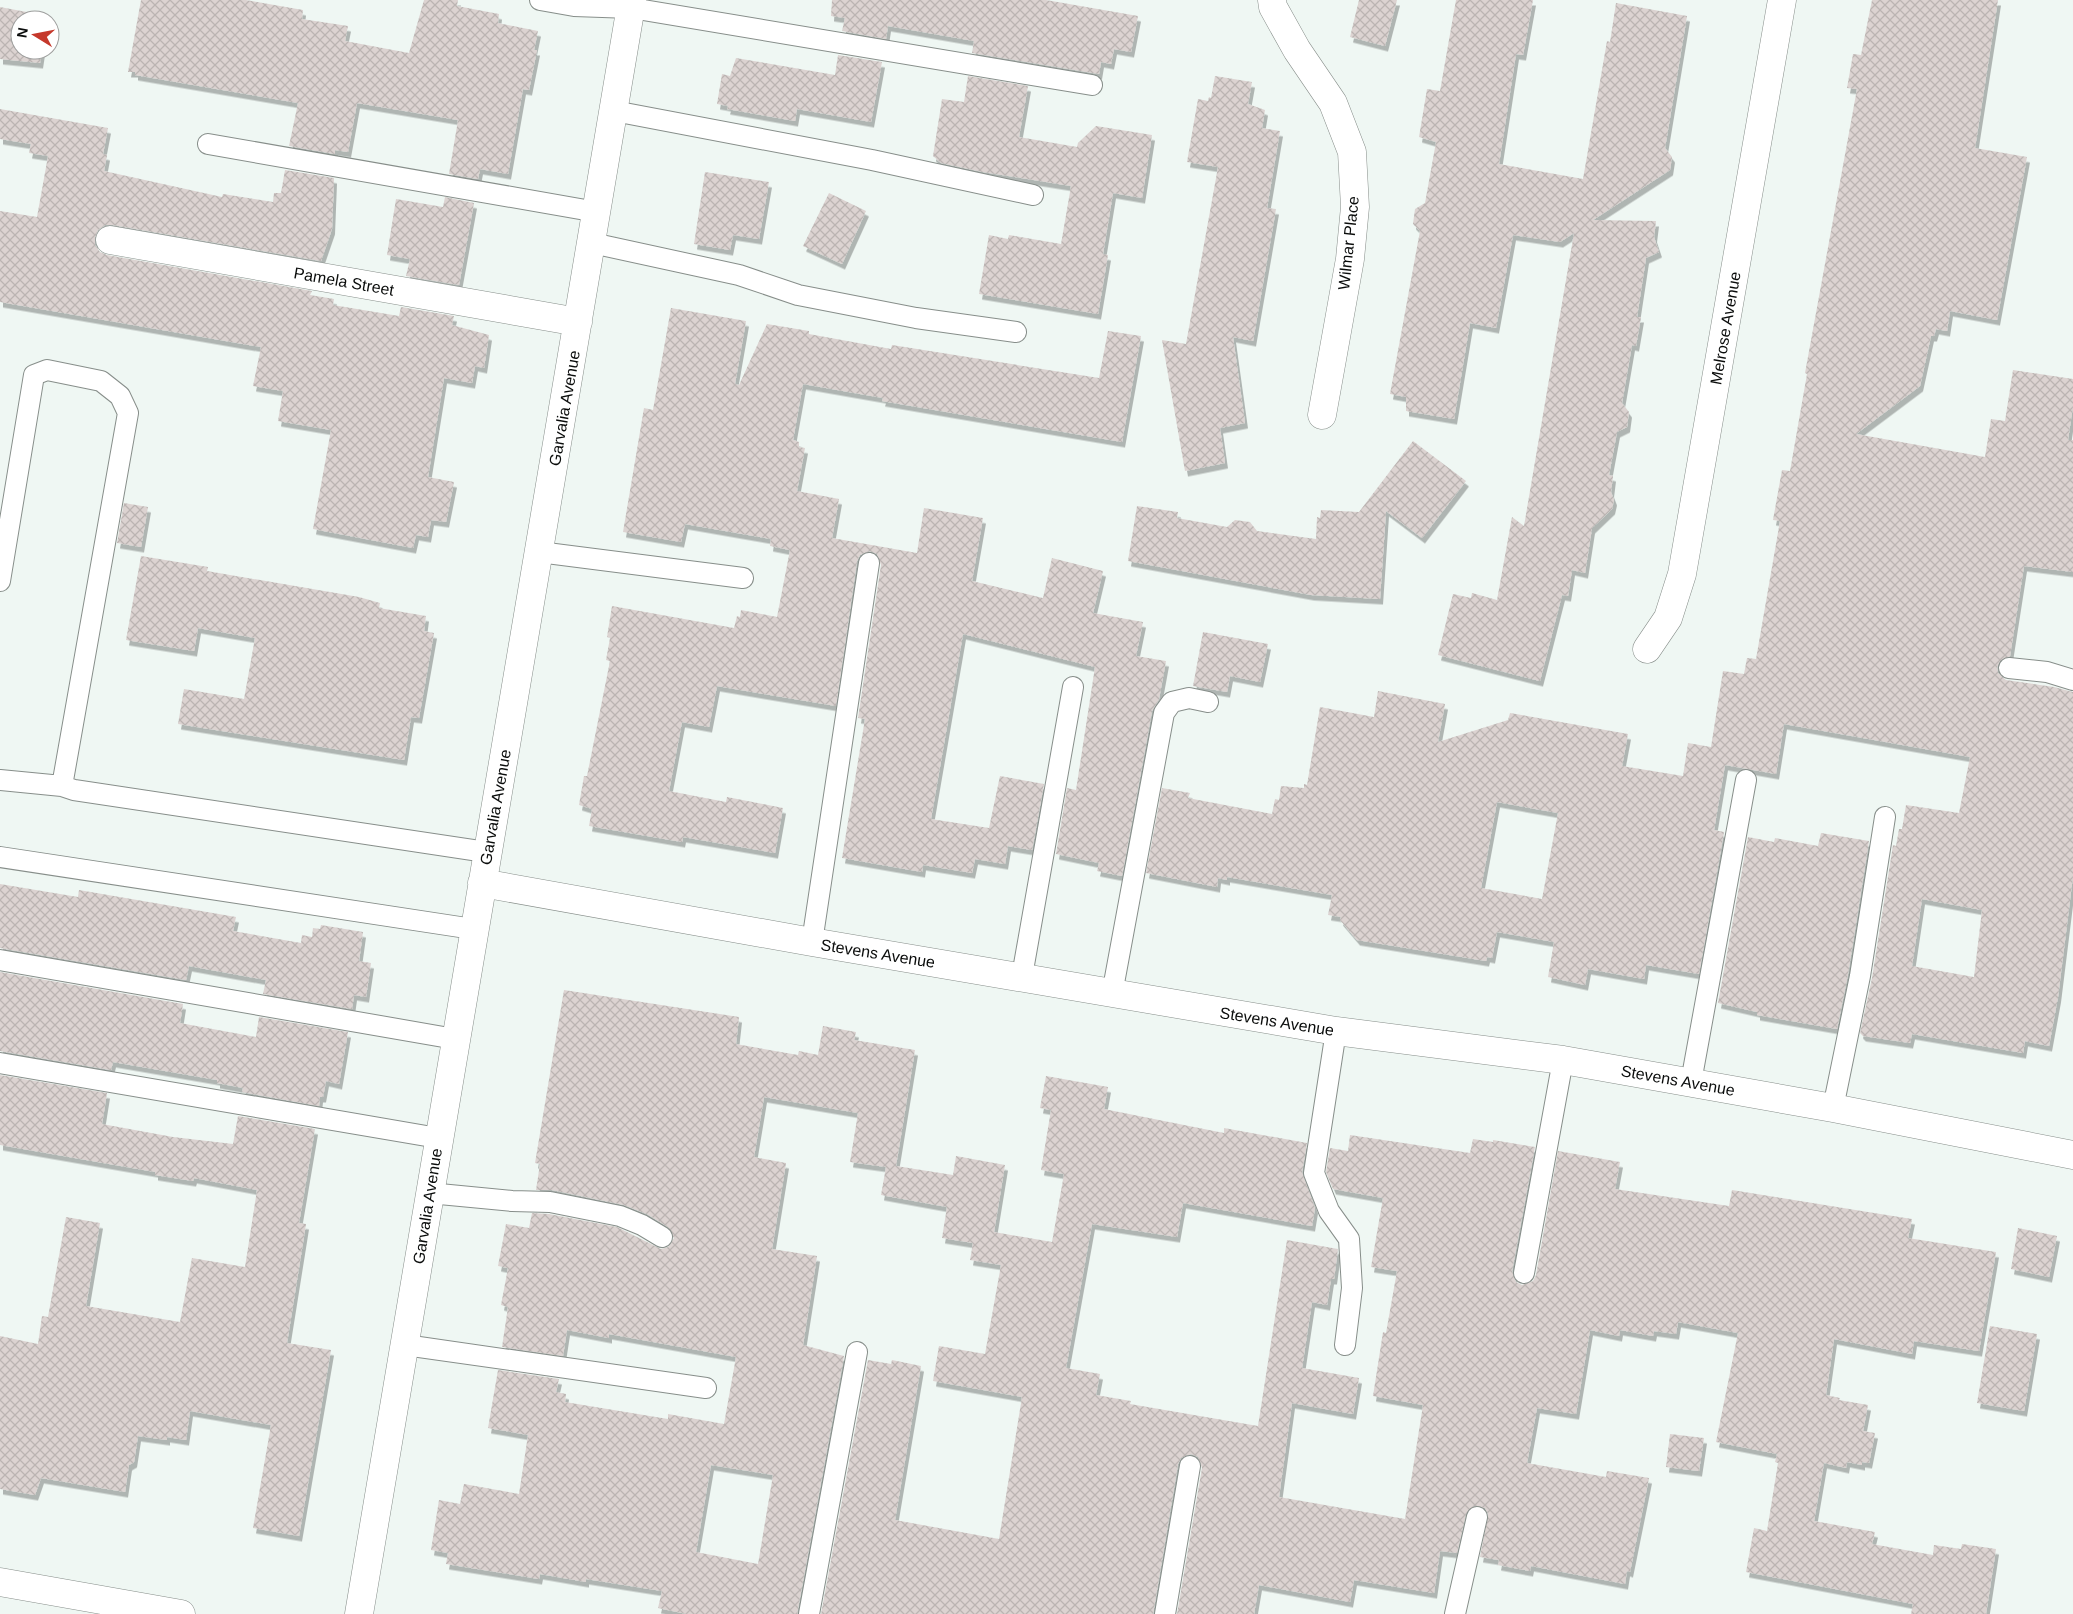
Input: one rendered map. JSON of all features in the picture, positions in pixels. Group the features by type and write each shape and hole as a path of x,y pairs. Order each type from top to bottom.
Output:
{"street":[{"name":"Wilmar Place","path":"1272,0 1273,7 1297,50 1333,103 1352,152 1356,207 1350,259 1322,415"},
{"name":"Melrose Avenue","path":"1647,649 1668,618 1682,574 1782,0"},
{"name":"Garvalia Avenue","path":"359,1614 486,852 592,243 631,4"},
{"name":"Pamela Street","path":"110,240 578,322"},
{"name":"Stevens Avenue","path":"482,883 812,942 1022,976 1112,994 1336,1031 1563,1060 1834,1108 2073,1155"},
{"path":"0,1582 181,1614"}],"lane":[{"path":"540,0 574,6 631,4 1092,85"},
{"path":"614,111 872,160 1033,195"},
{"path":"208,144 597,212"},
{"path":"592,243 739,275 798,295 916,318 1016,332"},
{"path":"0,580 34,375 47,370 101,381 120,396 128,413 62,786"},
{"path":"539,552 744,578"},
{"path":"812,942 869,563"},
{"path":"2009,668 2047,672 2073,680"},
{"path":"1022,976 1073,687"},
{"path":"1112,994 1164,713 1172,702 1189,698 1208,702"},
{"path":"0,780 62,786 74,790 486,852"},
{"path":"1690,1082 1746,780"},
{"path":"1834,1108 1860,976 1885,817"},
{"path":"0,857 473,929"},
{"path":"0,960 455,1039"},
{"path":"1336,1031 1314,1173 1328,1212 1349,1238 1352,1288 1344,1345"},
{"path":"1524,1272 1563,1060"},
{"path":"0,1063 438,1138"},
{"path":"429,1193 558,1204 620,1216 642,1225 662,1237"},
{"path":"404,1345 706,1388"},
{"path":"809,1614 857,1352"},
{"path":"1165,1614 1190,1466"},
{"path":"1455,1614 1476,1517"}],"building":[{"path":"141,0 246,0 303,10 302,19 348,26 345,41 409,53 424,0 458,0 457,6 499,14 498,23 538,31 534,50 537,50 529,90 523,89 508,174 480,169 478,179 449,174 458,120 357,103 348,152 335,150 335,154 289,146 298,103 135,75 135,72 128,72"},
{"path":"832,0 1046,0 1138,16 1131,52 1114,49 1111,64 1101,62 1099,74 972,53 974,41 888,26 886,39 842,31 845,18 831,16"},
{"path":"1359,0 1397,0 1385,46 1350,37"},
{"path":"1456,0 1533,0 1523,55 1516,54 1499,164 1583,179 1607,41 1610,42 1616,3 1687,16 1665,148 1672,157 1670,170 1593,220 1656,221 1654,237 1659,252 1646,258 1637,317 1641,317 1636,346 1632,345 1622,403 1629,412 1627,427 1617,432 1609,475 1613,476 1611,492 1614,500 1612,509 1592,528 1585,573 1572,570 1568,596 1562,595 1540,681 1438,655 1453,594 1471,598 1472,593 1497,600 1512,517 1524,526 1574,233 1560,242 1513,235 1496,328 1470,323 1454,419 1406,411 1406,397 1390,394 1420,231 1413,224 1415,209 1425,203 1436,142 1419,137 1427,89 1440,91"},
{"path":"1872,0 1998,0 1975,148 2027,157 1997,320 1950,311 1947,331 1936,329 1934,336 1931,336 1920,386 1856,434 1985,457 1991,419 2005,421 2013,370 2073,379 2073,406 2068,440 2073,440 2073,572 2024,566 2010,656 2000,661 1997,667 1998,673 2006,680 2054,687 2073,692 2073,876 2058,997 2049,1046 2025,1041 2023,1053 1912,1034 1910,1043 1863,1036 1860,1033 1872,978 1893,845 1896,846 1899,829 1902,829 1906,805 1959,813 1970,757 1784,724 1776,774 1725,765 1714,830 1724,832 1699,974 1646,965 1644,979 1588,969 1585,985 1548,977 1554,942 1497,932 1492,958 1487,957 1486,961 1357,940 1340,920 1341,917 1328,915 1332,895 1227,877 1227,880 1218,878 1217,887 1146,873 1162,788 1190,793 1188,798 1272,814 1275,799 1279,800 1281,786 1304,788 1304,784 1307,785 1320,707 1374,717 1378,691 1445,704 1438,742 1508,720 1510,713 1628,734 1622,766 1683,776 1688,743 1711,747 1723,671 1744,674 1747,658 1756,659 1780,521 1773,520 1782,470 1790,471 1807,374 1805,373 1857,89 1847,88 1853,54 1861,55","holes":["1497,802 1558,813 1542,899 1481,888","1922,899 1982,910 1974,977 1912,966"]},
{"path":"0,7 16,10 10,10 10,60 0,59"},
{"path":"838,55 882,62 871,122 797,109 795,121 727,109 728,106 717,104 722,74 730,76 736,58 835,75"},
{"path":"10,60 40,60 40,63"},
{"path":"968,76 1028,86 1019,137 1077,147 1078,143 1096,126 1152,135 1142,198 1113,193 1103,254 1108,255 1098,314 979,294 989,235 1008,239 1009,235 1061,244 1071,186 983,172 941,163 933,156 942,99 964,102"},
{"path":"1215,76 1252,82 1248,104 1265,110 1262,128 1280,131 1267,208 1276,209 1253,341 1233,337 1245,423 1220,428 1225,463 1185,471 1162,340 1186,344 1218,167 1187,162 1198,99 1208,101 1209,97 1211,98"},
{"path":"0,109 108,128 103,154 107,155 104,171 222,197 223,194 273,202 274,193 281,193 285,170 334,178 332,229 321,261 113,225 105,225 98,230 95,237 95,245 100,252 107,255 312,291 310,295 334,299 333,305 399,316 401,307 454,316 452,325 489,335 484,368 475,366 472,383 444,378 428,477 454,482 446,522 431,520 428,537 416,535 413,548 313,529 331,430 278,421 283,391 253,386 261,347 0,302 0,211 37,217 48,156 29,153 31,144 0,139"},
{"path":"705,172 769,182 759,239 733,235 730,250 694,244"},
{"path":"829,193 866,211 842,264 803,246"},
{"path":"445,197 474,203 459,285 406,276 410,259 387,255 396,199 443,207"},
{"path":"671,308 746,321 735,384 739,385 767,324 809,331 809,334 891,349 892,345 1099,378 1108,331 1141,336 1122,442 882,401 883,398 803,384 793,440 799,442 799,447 805,448 797,491 839,499 832,538 917,553 924,508 983,518 972,581 1043,598 1052,558 1103,571 1093,613 1143,622 1136,656 1166,661 1159,699 1152,711 1122,876 1097,871 1099,863 1056,854 1067,788 1076,790 1095,667 963,634 931,819 989,828 1000,776 1044,784 1032,850 1008,846 1005,864 975,859 972,873 923,865 922,872 842,858 865,719 858,718 881,565 877,554 870,551 860,555 857,561 836,706 717,686 709,727 682,722 669,791 726,802 727,797 783,808 775,853 683,837 682,842 589,826 592,809 579,805 584,776 587,776 610,661 606,660 610,638 607,637 612,606 734,628 737,616 740,617 741,610 777,617 790,550 770,546 771,539 685,524 681,542 623,532 644,408 653,410"},
{"path":"1413,441 1466,481 1422,538 1386,511 1380,599 1311,595 1128,561 1137,506 1178,512 1177,518 1227,527 1235,520 1250,522 1257,531 1316,539 1317,517 1320,518 1321,510 1359,512"},
{"path":"124,503 148,507 141,547 117,543"},
{"path":"141,556 208,567 207,571 359,597 380,603 379,608 426,616 424,631 434,633 419,718 411,717 404,760 178,724 184,689 244,699 255,638 198,628 194,651 126,640"},
{"path":"1203,632 1268,644 1260,682 1230,676 1227,692 1193,686"},
{"path":"1821,833 1869,841 1848,974 1837,1029 1757,1015 1757,1012 1718,1003 1748,837 1774,842 1775,838 1818,846"},
{"path":"0,884 78,897 79,890 236,917 233,931 301,943 302,935 312,937 313,928 320,929 321,925 363,932 359,961 371,963 366,997 354,995 352,1009 263,994 266,980 189,966 186,980 0,948"},
{"path":"0,972 183,1004 180,1023 256,1037 259,1017 348,1032 339,1084 326,1081 319,1106 242,1092 243,1088 217,1083 217,1080 113,1062 111,1070 0,1051"},
{"path":"564,990 739,1017 736,1044 798,1055 799,1051 818,1055 823,1026 856,1032 854,1040 915,1050 896,1166 953,1175 956,1156 1005,1165 994,1232 1052,1242 1064,1174 1041,1170 1051,1110 1040,1108 1046,1076 1108,1087 1104,1109 1224,1133 1224,1128 1307,1143 1302,1172 1315,1208 1312,1226 1183,1203 1177,1237 1092,1224 1066,1368 1100,1374 1096,1395 1131,1401 1130,1404 1258,1426 1287,1240 1338,1249 1334,1279 1331,1279 1327,1305 1312,1302 1302,1368 1359,1378 1353,1414 1292,1403 1279,1497 1405,1519 1423,1405 1373,1396 1383,1332 1386,1333 1397,1271 1371,1267 1383,1198 1333,1189 1326,1172 1330,1148 1348,1151 1350,1135 1470,1153 1473,1139 1493,1142 1493,1140 1535,1147 1512,1271 1516,1282 1522,1285 1533,1281 1536,1275 1558,1151 1620,1162 1615,1189 1729,1206 1732,1190 1912,1219 1908,1238 1996,1252 1979,1351 1914,1341 1912,1354 1834,1339 1826,1395 1840,1398 1839,1400 1868,1405 1863,1431 1875,1433 1869,1463 1862,1462 1862,1465 1847,1462 1846,1468 1824,1463 1814,1521 1875,1532 1872,1544 1933,1555 1934,1545 1961,1549 1962,1544 1996,1549 1986,1614 1911,1614 1913,1604 1746,1572 1754,1528 1767,1531 1778,1463 1775,1462 1777,1454 1716,1442 1738,1333 1678,1322 1676,1334 1654,1331 1653,1336 1620,1330 1619,1336 1590,1330 1576,1414 1537,1408 1527,1463 1606,1477 1607,1471 1649,1478 1630,1572 1627,1571 1625,1584 1531,1566 1530,1571 1498,1565 1499,1560 1480,1557 1488,1514 1485,1508 1474,1506 1466,1514 1457,1553 1440,1551 1434,1593 1354,1580 1350,1602 1259,1585 1254,1614 1177,1614 1202,1468 1198,1457 1191,1454 1181,1458 1178,1464 1153,1614 821,1614 868,1360 891,1364 892,1360 921,1366 895,1520 999,1539 1022,1397 933,1381 939,1346 985,1354 1001,1265 970,1260 973,1243 942,1238 947,1207 881,1195 886,1167 850,1162 858,1113 764,1097 754,1157 786,1163 772,1249 817,1256 803,1345 844,1356 797,1614 687,1614 658,1608 662,1591 586,1579 586,1582 540,1574 539,1579 446,1564 448,1553 431,1550 439,1500 460,1504 464,1484 519,1494 528,1435 488,1428 498,1370 559,1379 556,1392 566,1394 565,1402 668,1419 668,1414 724,1424 736,1357 609,1334 609,1338 567,1330 563,1356 502,1347 508,1307 501,1305 508,1268 498,1266 506,1224 529,1228 532,1213 549,1214 617,1227 661,1249 668,1247 674,1238 668,1227 647,1214 624,1205 552,1190 536,1190 540,1164 535,1163","holes":["711,1465 773,1475 758,1564 696,1552"]},
{"path":"0,1075 107,1093 102,1124 173,1137 233,1144 238,1116 315,1129 299,1223 306,1224 287,1343 331,1350 299,1536 253,1528 271,1425 190,1411 186,1440 167,1437 167,1440 138,1436 134,1462 129,1465 125,1492 41,1478 35,1495 0,1489 0,1336 38,1344 42,1316 48,1317 66,1217 100,1223 86,1306 180,1322 192,1258 245,1267 257,1190 194,1178 193,1181 155,1175 155,1172 0,1145"},
{"path":"2018,1228 2057,1236 2049,1277 2011,1269"},
{"path":"1990,1326 2037,1334 2024,1411 1977,1403"},
{"path":"1670,1434 1704,1438 1699,1471 1666,1467"}]}
